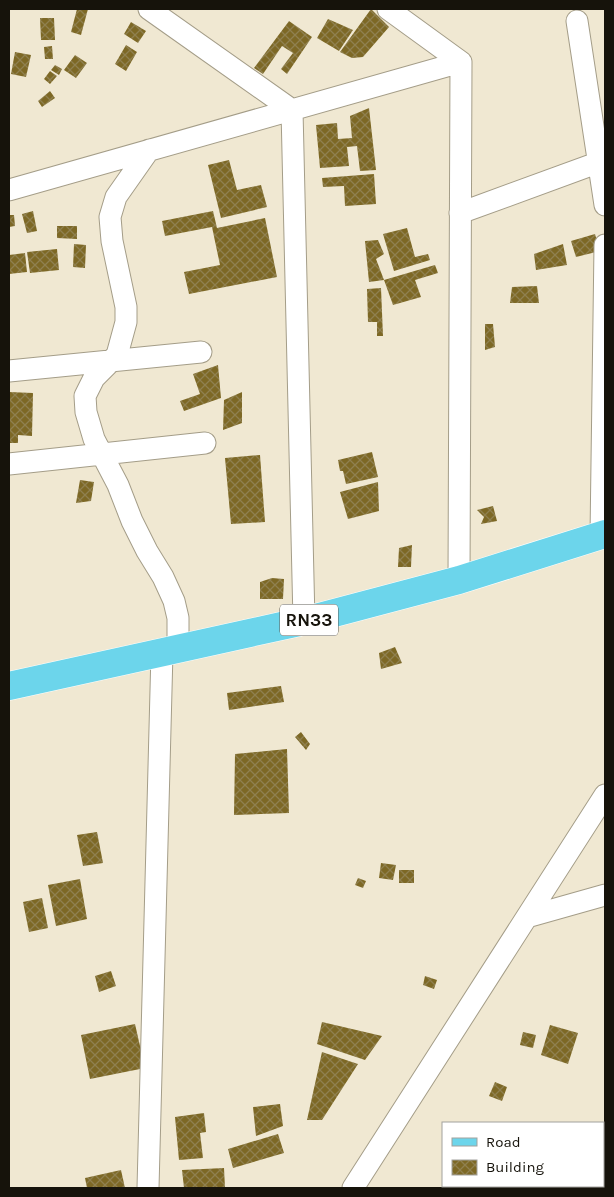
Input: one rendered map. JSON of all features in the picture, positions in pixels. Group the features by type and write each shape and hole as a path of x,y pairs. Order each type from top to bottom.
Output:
{"main road":[{"name":"RN33","path":"9,686 304,621 459,580 603,535"}],"street":[{"path":"149,9 292,110"},
{"path":"399,12 461,62"},
{"path":"577,21 602,161 605,205"},
{"path":"9,190 461,62"},
{"path":"459,580 461,62"},
{"path":"292,110 304,621"},
{"path":"148,1188 170,650 178,618 174,601 163,576 135,529 118,485 94,439 86,412 85,396 94,378 117,355 126,322 126,307 112,241 110,217 116,197 149,150"},
{"path":"460,213 602,161"},
{"path":"603,535 605,245"},
{"path":"9,371 201,352"},
{"path":"9,464 205,443"},
{"path":"353,1188 605,795"},
{"path":"527,917 605,895"}],"building":[{"path":"77,9 88,9 81,35 71,32"},
{"path":"371,9 389,27 363,57 352,58 340,52"},
{"path":"40,18 54,18 55,40 41,40"},
{"path":"328,19 353,30 339,51 317,38"},
{"path":"289,21 312,37 287,74 281,69 293,53 282,46 263,74 254,68"},
{"path":"131,22 146,31 138,43 124,34"},
{"path":"126,45 137,52 126,71 115,64"},
{"path":"52,46 53,59 45,59 44,47"},
{"path":"15,52 31,55 26,77 11,74"},
{"path":"75,55 87,63 76,78 64,70"},
{"path":"55,65 62,69 59,75 51,70"},
{"path":"50,71 57,76 50,84 44,79"},
{"path":"50,91 55,98 42,107 38,101"},
{"path":"369,108 376,170 360,171 357,146 347,147 349,166 320,168 316,125 337,123 338,139 352,138 350,116"},
{"path":"229,160 237,190 261,185 267,207 221,218 208,165"},
{"path":"374,174 376,204 345,206 344,186 323,187 322,178"},
{"path":"33,211 37,231 27,233 22,214"},
{"path":"213,211 217,228 265,218 277,277 189,294 184,272 220,265 212,227 165,236 162,221"},
{"path":"9,215 14,215 15,226 9,227"},
{"path":"57,226 77,226 77,239 57,238"},
{"path":"407,228 415,257 428,254 430,260 394,271 383,234"},
{"path":"595,234 600,251 576,257 571,241"},
{"path":"378,240 384,254 376,259 384,280 369,282 365,241"},
{"path":"74,244 86,245 85,268 73,267"},
{"path":"563,244 567,265 536,270 534,254"},
{"path":"57,249 59,270 30,273 27,252"},
{"path":"25,253 27,272 9,274 9,255"},
{"path":"435,265 438,273 415,280 421,297 393,305 384,280"},
{"path":"537,286 539,303 510,303 512,287"},
{"path":"381,288 383,336 377,336 377,322 368,322 367,289"},
{"path":"485,324 493,324 495,347 485,350"},
{"path":"218,365 221,398 184,411 180,401 200,394 193,374"},
{"path":"9,392 33,393 32,436 18,435 18,443 9,443"},
{"path":"242,392 242,423 223,430 224,400"},
{"path":"372,452 378,477 346,484 343,471 340,471 338,460"},
{"path":"260,455 265,522 231,524 225,458"},
{"path":"80,480 94,482 91,501 76,503"},
{"path":"378,482 379,511 348,519 340,492"},
{"path":"493,506 497,521 481,524 484,517 477,510"},
{"path":"412,545 411,567 398,567 399,548"},
{"path":"272,578 284,579 283,599 260,599 260,582"},
{"path":"395,647 402,663 381,669 379,653"},
{"path":"281,686 284,702 229,710 227,693"},
{"path":"301,732 310,744 306,750 295,737"},
{"path":"287,749 289,813 234,815 235,754"},
{"path":"97,832 103,863 83,866 77,835"},
{"path":"381,863 396,865 393,880 379,878"},
{"path":"399,870 414,870 414,883 399,883"},
{"path":"358,878 366,881 363,888 355,885"},
{"path":"80,879 87,919 56,926 48,885"},
{"path":"42,898 48,928 29,932 23,902"},
{"path":"111,971 116,986 99,992 95,976"},
{"path":"425,976 437,980 434,989 423,985"},
{"path":"322,1022 382,1036 365,1060 317,1044"},
{"path":"135,1024 145,1068 90,1079 81,1035"},
{"path":"550,1025 578,1033 568,1064 541,1055"},
{"path":"523,1032 536,1035 533,1048 520,1045"},
{"path":"322,1052 358,1064 322,1120 307,1120"},
{"path":"495,1082 507,1087 502,1101 489,1096"},
{"path":"280,1104 283,1126 256,1136 253,1107"},
{"path":"204,1113 206,1132 200,1133 203,1158 179,1160 175,1117"},
{"path":"278,1134 284,1153 233,1168 228,1149"},
{"path":"605,1158 605,1186 604,1186"},
{"path":"224,1168 225,1188 184,1188 182,1170"},
{"path":"121,1170 125,1188 87,1188 85,1178"},
{"path":"566,1187 566,1188 534,1188"}]}
